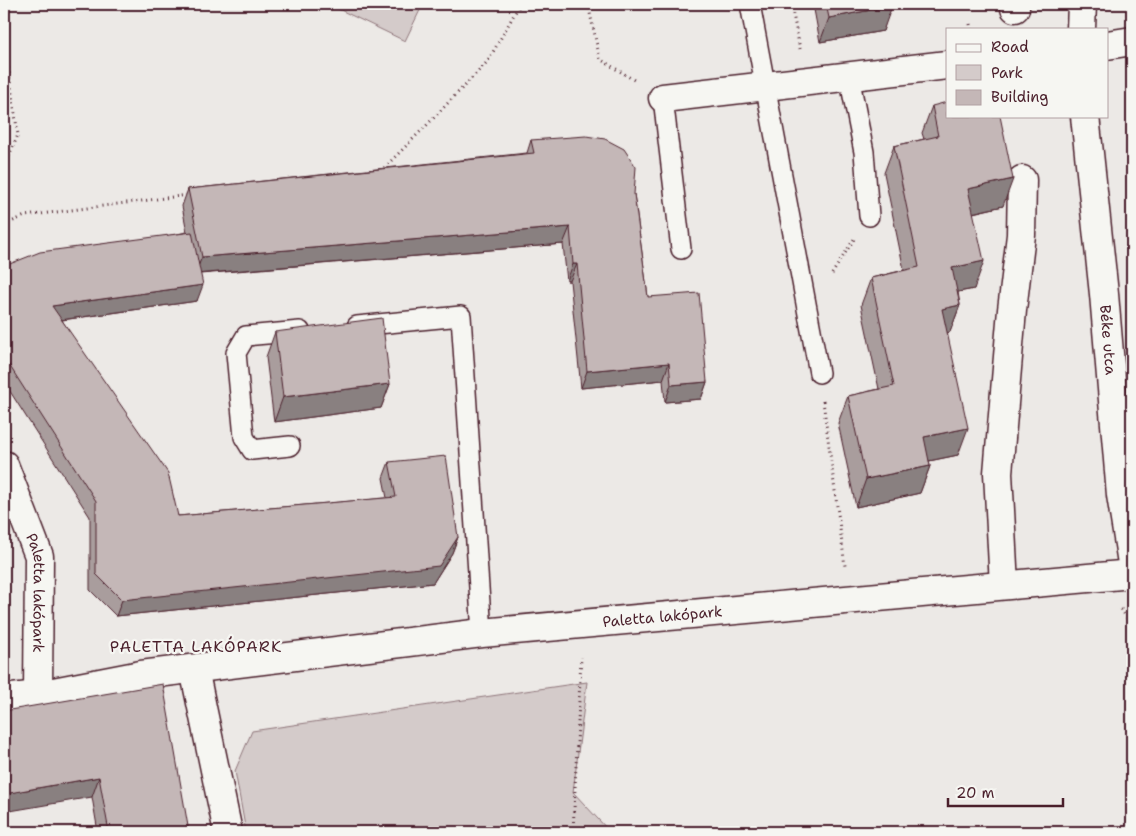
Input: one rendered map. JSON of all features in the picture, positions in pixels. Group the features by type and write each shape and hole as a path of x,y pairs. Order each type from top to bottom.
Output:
{"street":[{"path":"1080,28 1082,4"},
{"path":"1108,45 1132,41"},
{"path":"663,98 946,65"},
{"name":"Béke utca","path":"1085,118 1104,294 1120,495 1132,563"},
{"path":"1004,585 998,473 1012,310 1021,235 1022,180"},
{"name":"Paletta lakópark","path":"4,465 39,556 38,695"},
{"name":"Paletta lakópark","path":"4,699 38,695 141,675 482,632 1132,574"},
{"path":"194,669 228,832"}],"lane":[{"path":"750,4 819,373"},
{"path":"849,76 864,152 869,216"},
{"path":"663,98 681,249"},
{"path":"340,327 461,316 482,632"},
{"path":"290,446 252,450 244,437 236,353 246,336 322,329"}],"path":[{"path":"372,171 382,170 488,61 520,4"},
{"path":"588,4 600,59 663,98"},
{"path":"791,4 807,82"},
{"path":"970,24 971,28"},
{"path":"4,38 18,135 4,167"},
{"path":"4,225 25,216 195,194"},
{"path":"807,312 869,216"},
{"path":"819,373 849,599"},
{"path":"573,832 581,657 597,622"}],"green space":[{"path":"328,4 423,4 405,41"},
{"path":"587,682 573,792 610,832 246,832 235,771 252,731"}],"building":[{"path":"826,4 891,4 892,6 829,18"},
{"path":"946,102 946,118 1000,118 1013,179 968,189 984,261 952,268 960,305 942,309 968,428 924,437 930,466 866,479 848,396 894,386 871,278 919,267 894,146 938,136 932,106"},
{"path":"586,136 605,139 624,149 636,167 634,194 648,297 699,293 707,382 671,385 669,363 587,371 577,264 573,264 570,227 202,257 188,189 534,153 531,140"},
{"path":"192,232 203,285 52,306 168,473 178,516 396,497 389,462 446,456 458,537 439,566 122,600 96,574 96,501 4,357 4,268 7,265 40,252"},
{"path":"382,318 390,384 283,397 275,332"},
{"path":"163,684 189,832 109,832 99,777 4,794 4,711"}],"district":[{"name":"PALETTA LAKÓPARK","path":"196,646"}]}
